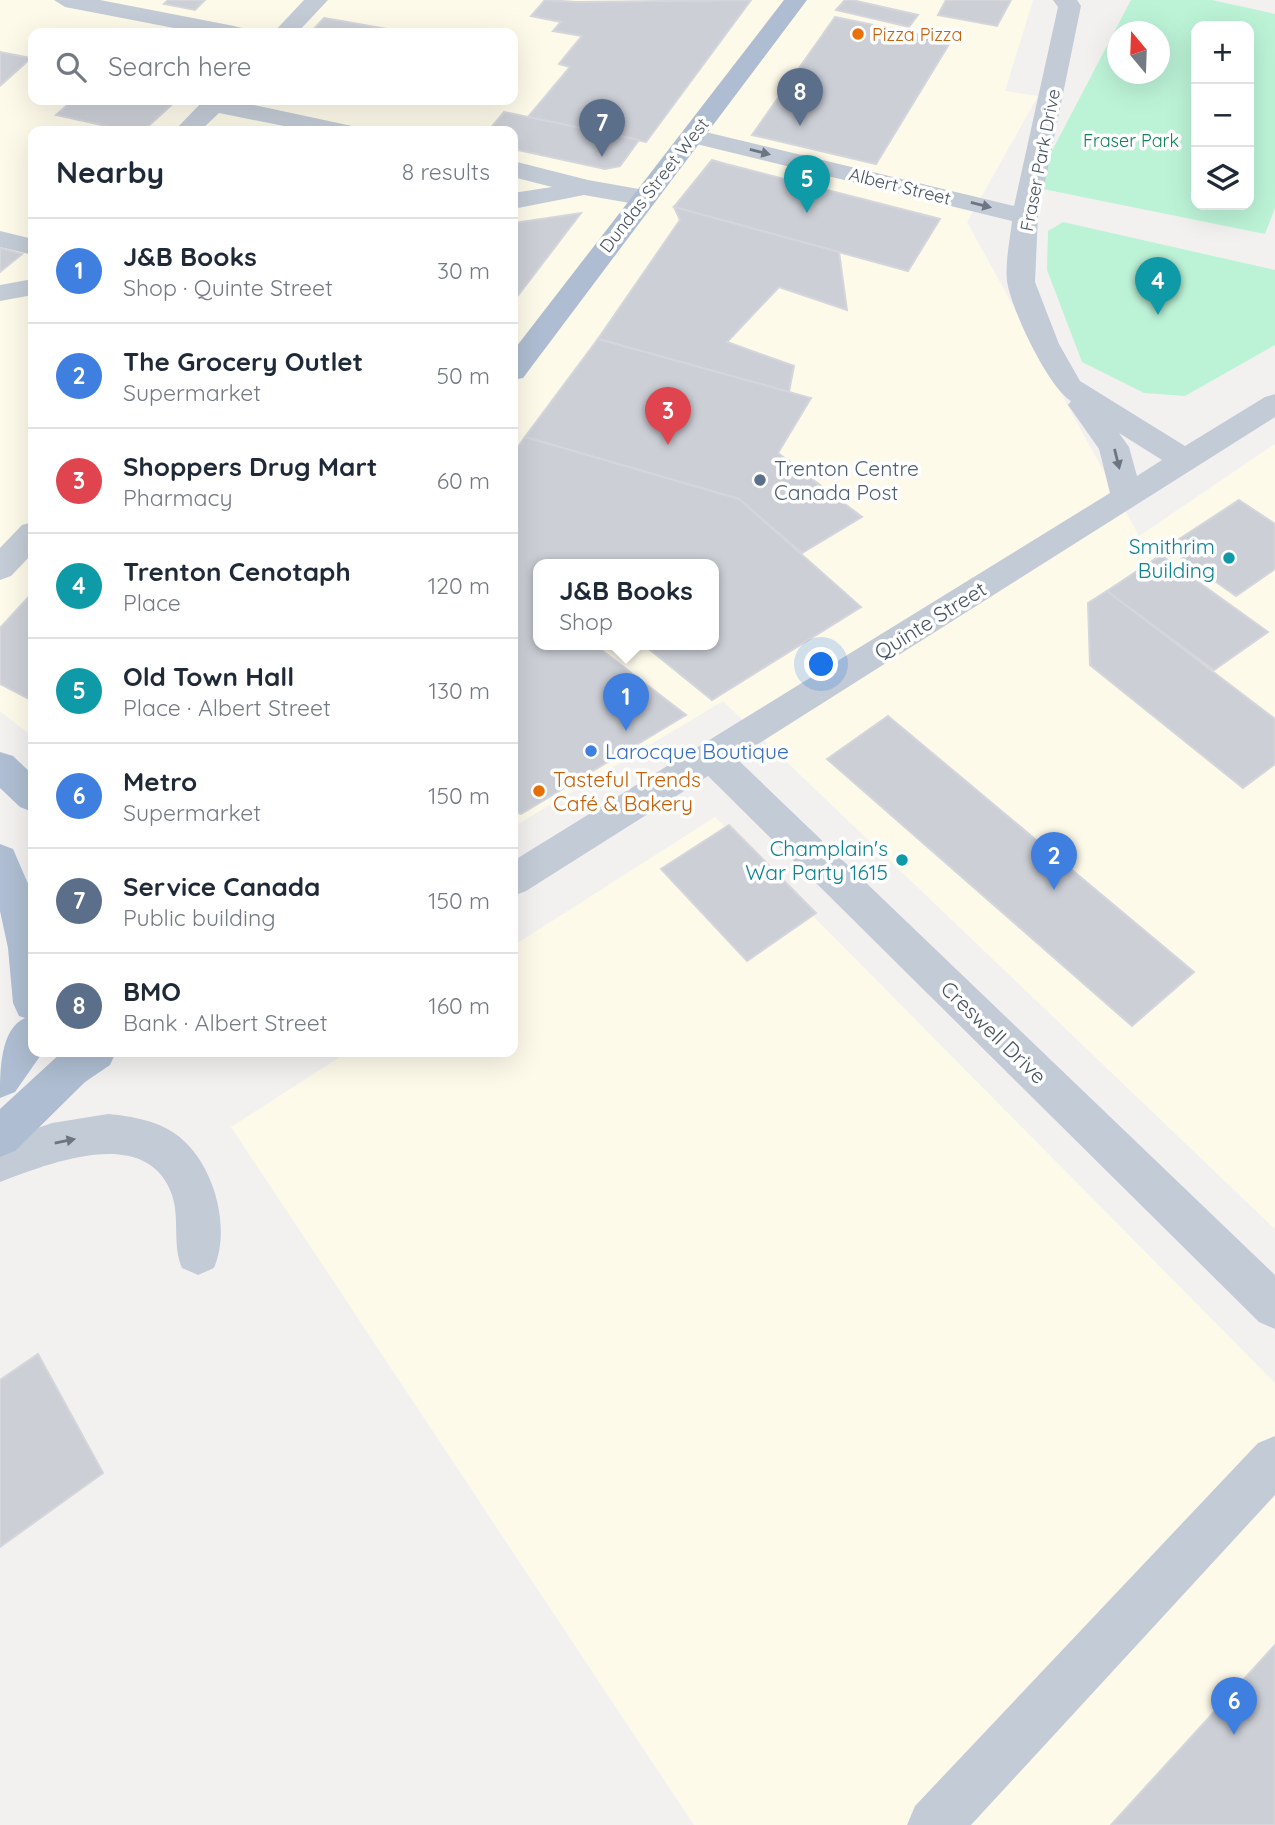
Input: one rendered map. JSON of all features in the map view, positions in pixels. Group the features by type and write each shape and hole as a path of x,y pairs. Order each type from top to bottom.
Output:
{"main road":[{"name":"Dundas Street West","path":"518,364 641,197 693,136 796,0"},
{"path":"0,766 28,792"},
{"path":"0,860 14,890 28,945"},
{"path":"0,1079 28,1039"},
{"path":"0,1138 70,1069 88,1057"}],"street":[{"path":"65,0 208,28"},
{"path":"289,28 317,0"},
{"name":"Fraser Park Drive","path":"1064,0 1070,6 1025,216 1021,282 1045,344 1069,387 1184,460"},
{"path":"191,126 212,105"},
{"path":"228,105 321,126"},
{"name":"Albert Street","path":"693,136 1025,216"},
{"path":"518,170 587,188 641,197"},
{"path":"518,200 587,188"},
{"path":"0,239 28,246"},
{"path":"0,293 28,287"},
{"path":"1069,387 1114,447 1126,496"},
{"name":"Quinte Street","path":"518,877 713,758 1275,404"},
{"path":"0,568 28,538"},
{"name":"Creswell Drive","path":"713,758 1275,1306"},
{"path":"0,1162 61,1140 120,1133 153,1141 179,1161 193,1191 198,1253"},
{"path":"934,1825 1275,1460"}],"shaded area":[{"path":"0,0 1033,0 1005,91 1038,96 967,222 1139,536 1275,444 1275,1229 723,701 518,824 518,126 28,126 28,733 0,711"},
{"path":"715,817 1275,1383 1275,1825 694,1825 231,1127 340,1057 518,1057 518,943"}],"green space":[{"name":"Fraser Park","path":"1131,0 1212,0 1275,14 1275,208 1265,234 1033,187 1107,46 1107,84 1170,84 1170,21 1120,21"},
{"path":"1063,222 1275,270 1275,345 1185,396 1144,393 1082,362 1047,270 1048,231"}],"building":[{"path":"168,0 205,0 195,10 164,4"},
{"path":"545,0 751,0 646,142 528,117 570,67 559,64 582,36 553,31 561,22 531,16"},
{"path":"845,0 918,15 909,27 836,10"},
{"path":"946,0 1011,0 997,26 938,15"},
{"path":"835,17 951,41 876,164 752,135"},
{"path":"324,18 381,28 315,28"},
{"path":"0,52 28,57 28,61 0,86"},
{"path":"67,105 172,105 148,126 106,126 56,115"},
{"path":"504,112 639,140 620,166 605,169 518,150 518,126 492,126"},
{"path":"712,160 940,219 908,271 674,207"},
{"path":"674,207 839,252 847,310 779,287 727,342 794,366 789,392 598,339 680,220"},
{"path":"581,213 518,295 518,222"},
{"path":"0,248 22,254 0,272"},
{"path":"598,339 811,398 778,453 862,517 802,553 739,499 525,437"},
{"path":"525,437 739,499 861,607 712,700 650,650 719,650 719,559 533,559 533,650 602,650 686,715 521,814 518,813 518,447"},
{"name":"Smithrim Building","path":"1239,500 1275,524 1275,569 1236,596 1167,547"},
{"path":"1161,555 1268,632 1214,670 1107,591"},
{"path":"1107,591 1275,719 1275,764 1243,788 1090,665 1088,603"},
{"path":"28,597 28,698 0,684 0,628"},
{"path":"888,716 1194,972 1132,1026 827,759"},
{"path":"729,825 816,913 747,961 661,869"},
{"path":"38,1354 103,1473 0,1547 0,1380"},
{"path":"1275,1645 1275,1825 1111,1825"}],"place":[{"name":"Pizza Pizza","path":"858,34"},
{"name":"BMO","path":"800,126"},
{"name":"Service Canada","path":"602,157"},
{"name":"Old Town Hall","path":"807,213"},
{"name":"Trenton Cenotaph","path":"1158,315"},
{"name":"Shoppers Drug Mart","path":"668,445"},
{"name":"Trenton Centre Canada Post","path":"760,480"},
{"name":"Smithrim Building","path":"1229,558"},
{"name":"J&B Books","path":"626,731"},
{"name":"Larocque Boutique","path":"591,751"},
{"name":"Tasteful Trends Café & Bakery","path":"539,791"},
{"name":"Champlain's War Party 1615","path":"902,860"},
{"name":"The Grocery Outlet","path":"1054,890"},
{"name":"Metro","path":"1234,1735"}]}
